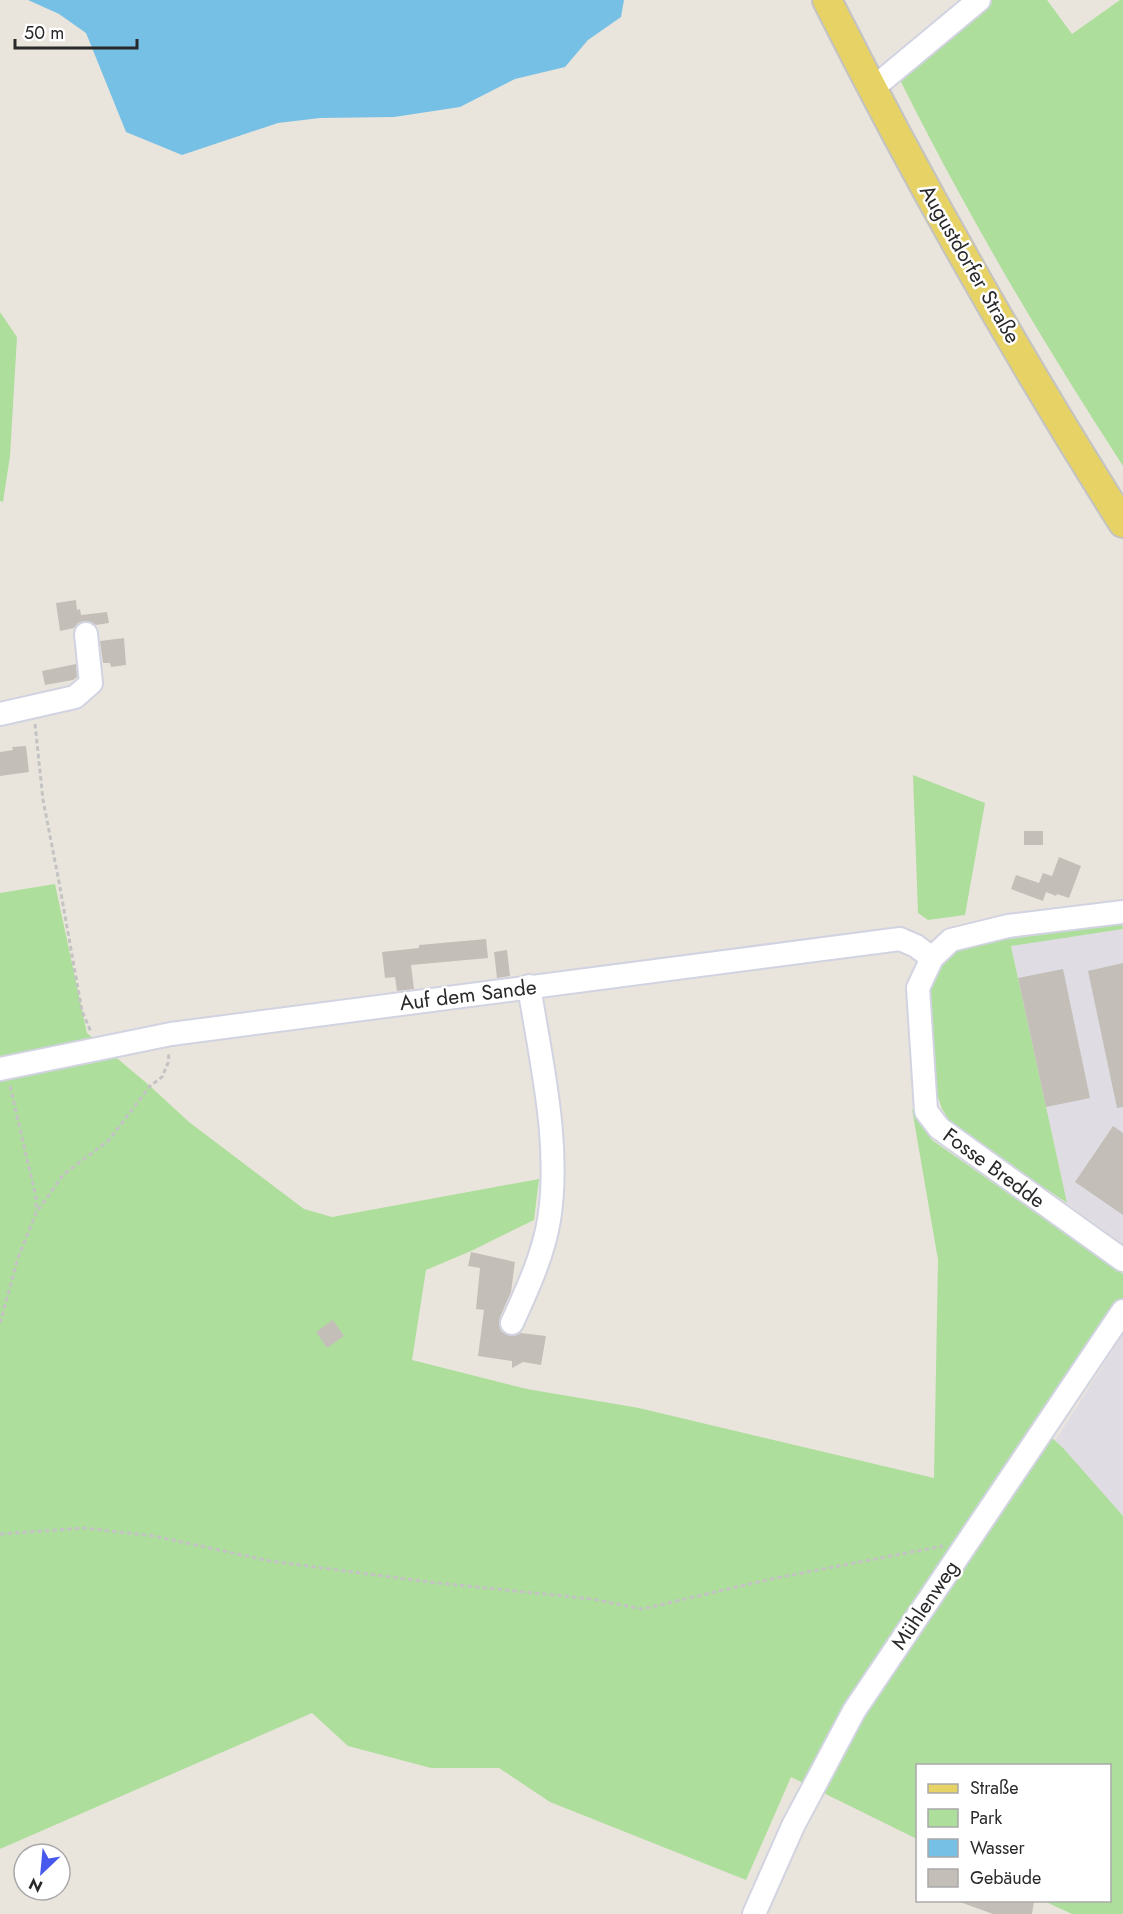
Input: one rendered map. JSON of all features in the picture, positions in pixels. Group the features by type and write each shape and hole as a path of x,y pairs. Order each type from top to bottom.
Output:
{"main road":[{"name":"Augustdorfer Straße","path":"826,0 947,226 1065,431 1123,523"}],"street":[{"path":"872,89 979,0"},
{"path":"0,714 75,697 92,683 86,634"},
{"name":"Fosse Bredde","path":"1123,912 1008,927 951,940 932,958 918,988 926,1111 939,1128 1123,1260"},
{"name":"Auf dem Sande","path":"3,1068 171,1034 900,939 916,946 932,958"},
{"path":"512,1323 538,1265 549,1221 554,1177 553,1140 529,986"},
{"name":"Mühlenweg","path":"754,1914 793,1826 854,1711 1123,1311"}],"path":[{"path":"29,708 36,730 43,800 82,1011 98,1048"},
{"path":"0,1323 18,1258 36,1213 63,1175 109,1140 150,1086 162,1077 168,1063 171,1034"},
{"path":"3,1068 36,1197 36,1213"},
{"path":"0,1534 84,1528 154,1536 270,1561 429,1582 592,1599 642,1609 771,1579 968,1541"}],"shaded area":[{"path":"1123,929 1123,1244 1067,1203 1011,945"},
{"path":"1123,1334 1123,1526 1050,1449"}],"green space":[{"path":"986,0 1047,0 1072,34 1123,0 1123,466 1004,273 897,74"},
{"path":"0,312 17,337 10,456 3,502 0,501"},
{"path":"913,775 985,803 965,915 928,920 918,913"},
{"path":"55,884 87,1033 189,1122 304,1209 332,1217 539,1179 534,1220 426,1270 412,1360 527,1389 639,1408 934,1478 938,1260 912,1109 932,1140 1123,1274 1123,1304 1046,1432 1123,1516 1123,1914 1072,1914 1046,1902 1111,1902 1111,1764 916,1764 916,1839 791,1777 746,1880 550,1802 499,1768 431,1768 348,1746 312,1713 0,1849 0,893"},
{"path":"1122,924 1123,929 1011,946 1067,1203 971,1138 949,1120 937,1094 932,1019 928,1018 930,995 935,976 940,968 953,952 963,945"}],"water":[{"path":"28,0 624,0 621,17 588,40 565,67 515,79 460,107 394,117 320,118 278,123 182,155 126,132 86,33 59,14"}],"building":[{"path":"76,600 77,610 80,609 81,615 107,612 109,623 96,625 84,621 78,623 74,628 60,631 56,603"},
{"path":"124,638 126,665 111,667 110,663 103,663 100,641"},
{"path":"76,664 77,677 73,680 45,685 42,671"},
{"path":"26,746 29,772 0,776 0,752 13,750 12,747"},
{"path":"1024,831 1043,831 1043,845 1024,845"},
{"path":"1059,857 1081,866 1069,898 1046,892 1043,901 1011,889 1016,875 1039,883 1043,873 1052,876"},
{"path":"486,939 488,958 411,965 414,989 397,991 395,977 385,978 382,952 419,948 419,945"},
{"path":"507,950 510,976 497,978 494,952"},
{"path":"1123,963 1123,1107 1117,1108 1088,971"},
{"path":"1063,969 1090,1098 1046,1107 1018,978"},
{"path":"1113,1126 1123,1133 1123,1215 1075,1182"},
{"path":"471,1252 515,1262 511,1292 499,1325 501,1331 507,1335 514,1336 521,1333 546,1336 541,1365 523,1362 512,1368 512,1361 478,1356 484,1310 476,1309 480,1268 468,1266"},
{"path":"333,1320 344,1336 327,1348 316,1332"},
{"path":"960,1902 1034,1902 1032,1914 993,1914"}]}
